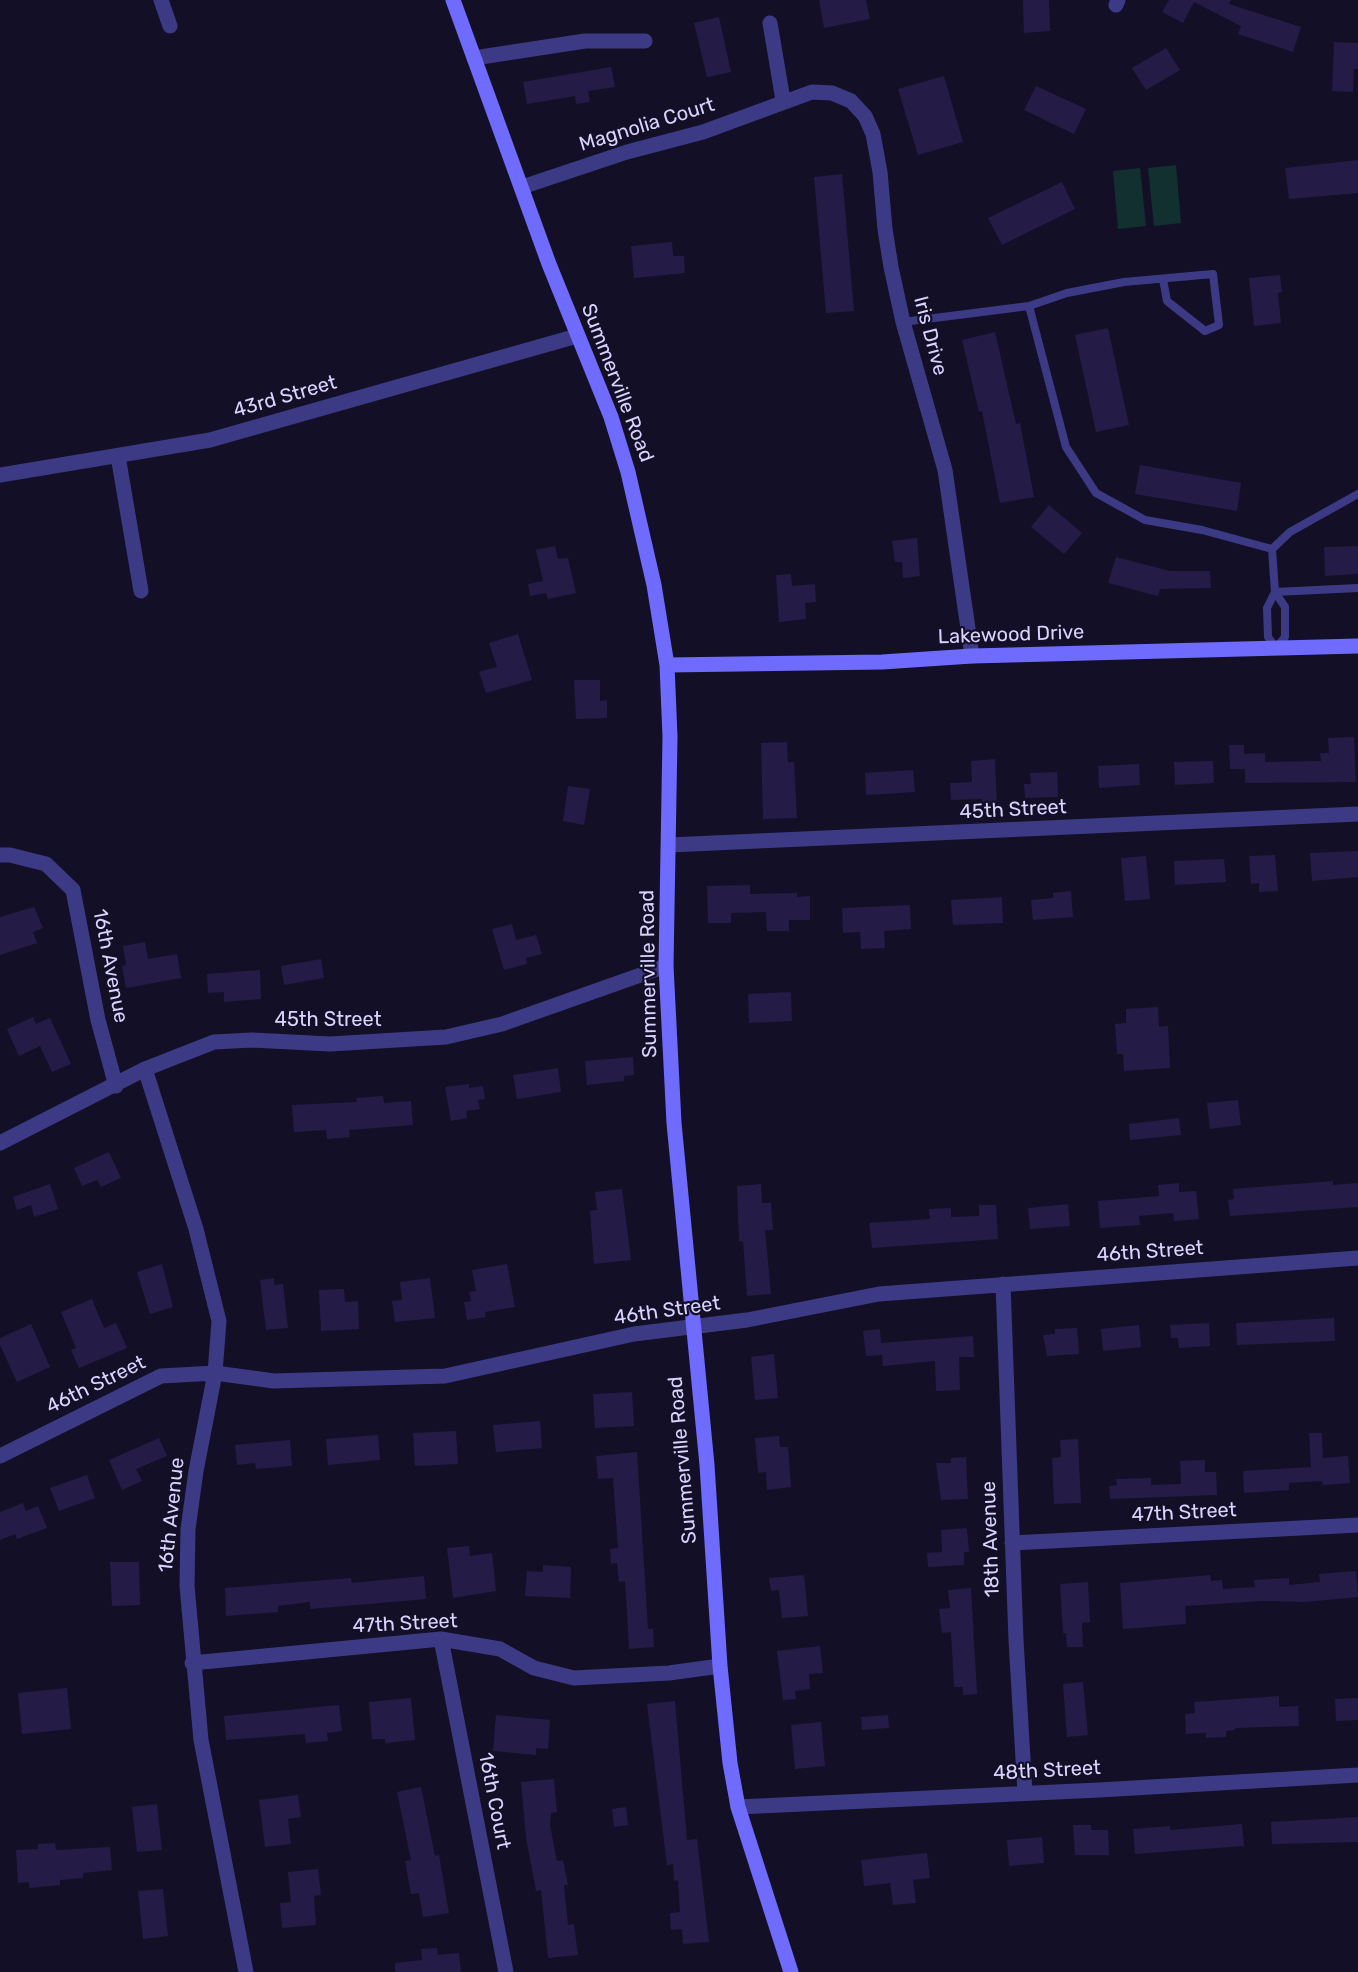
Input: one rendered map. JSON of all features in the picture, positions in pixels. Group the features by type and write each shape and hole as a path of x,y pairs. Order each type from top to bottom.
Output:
{"main road":[{"name":"Summerville Road","path":"453,0 577,336 611,417 628,472 654,585 667,665 670,737 666,966 674,1123 688,1255 692,1329 707,1465 720,1666 730,1763 738,1806 791,1972"},
{"name":"Lakewood Drive","path":"667,665 882,662 972,656 1358,646"}],"street":[{"path":"161,0 170,26"},
{"path":"770,23 783,100"},
{"path":"474,58 585,41 645,41"},
{"name":"Iris Drive","path":"783,100 812,92 832,93 851,101 865,116 873,134 880,172 885,229 903,322 945,470 972,656"},
{"name":"Magnolia Court","path":"522,187 627,152 703,132 783,100"},
{"name":"43rd Street","path":"0,475 210,440 577,336"},
{"path":"118,456 141,591"},
{"name":"45th Street","path":"669,845 1358,813"},
{"name":"16th Avenue","path":"0,855 10,855 46,864 73,890 98,1020 116,1086"},
{"name":"45th Street","path":"0,1143 116,1086 145,1069 214,1042 252,1040 330,1044 446,1037 513,1021 666,966"},
{"name":"16th Avenue","path":"145,1069 212,1284 219,1321 215,1373 196,1471 188,1528 187,1586 192,1663 201,1740 246,1972"},
{"name":"46th Street","path":"0,1456 161,1376 215,1373 274,1380 445,1376 634,1334 692,1329 879,1294 1358,1258"},
{"name":"18th Avenue","path":"1003,1284 1012,1543 1025,1793"},
{"name":"47th Street","path":"1012,1543 1358,1525"},
{"name":"47th Street","path":"192,1663 441,1639 500,1648 534,1668 574,1678 669,1673 720,1666"},
{"name":"16th Court","path":"441,1639 506,1972"},
{"name":"48th Street","path":"738,1806 1025,1793 1358,1774"}],"lane":[{"path":"903,322 1029,306 1067,293 1124,282 1213,274 1219,326 1205,331 1167,301 1163,279"},
{"path":"1029,306 1066,447 1096,494 1145,520 1202,530 1272,549"},
{"path":"1272,549 1290,532 1358,494"},
{"path":"1272,549 1275,592 1285,607 1285,637 1275,648 1268,637 1267,608 1275,592"},
{"path":"1275,592 1358,588"}],"green space":[{"path":"1176,165 1181,223 1154,226 1148,168"},
{"path":"1140,168 1146,226 1118,229 1113,171"}],"building":[{"path":"819,0 866,0 870,19 824,28"},
{"path":"1023,0 1049,0 1050,31 1024,33"},
{"path":"1169,0 1231,0 1229,4 1301,27 1293,52 1238,34 1241,26 1194,2 1183,23 1162,12"},
{"path":"719,17 731,72 707,77 694,23"},
{"path":"1334,42 1358,43 1358,69 1354,69 1353,92 1332,91"},
{"path":"1166,48 1180,70 1146,90 1132,68"},
{"path":"611,67 615,87 588,91 590,102 576,104 575,96 527,104 523,82"},
{"path":"944,76 963,142 918,155 898,89"},
{"path":"1036,86 1086,109 1074,134 1024,110"},
{"path":"1358,160 1358,193 1289,199 1285,168"},
{"path":"842,174 854,311 826,313 814,177"},
{"path":"1062,182 1075,209 1002,245 988,218"},
{"path":"672,242 673,256 684,256 685,273 634,278 631,246"},
{"path":"1280,275 1282,292 1278,293 1281,323 1254,326 1249,278"},
{"path":"1108,328 1129,425 1096,432 1075,335"},
{"path":"995,332 1016,424 1020,423 1034,497 1000,503 982,411 979,412 962,340"},
{"path":"1140,465 1241,483 1237,511 1135,494"},
{"path":"1049,505 1082,533 1064,554 1031,527"},
{"path":"917,538 920,576 903,578 902,562 895,562 892,541"},
{"path":"555,546 558,559 568,558 576,593 548,599 546,593 530,596 528,584 543,581 536,550"},
{"path":"1358,546 1358,574 1325,576 1324,547"},
{"path":"1116,557 1170,571 1210,571 1211,588 1160,589 1158,596 1108,583"},
{"path":"791,574 792,586 815,584 816,602 805,603 806,619 779,622 776,575"},
{"path":"518,634 532,680 486,693 479,672 497,667 489,643"},
{"path":"574,680 600,680 600,701 607,700 607,718 576,719"},
{"path":"1354,737 1356,782 1245,783 1245,769 1230,769 1229,745 1244,745 1244,754 1265,753 1265,762 1321,761 1320,753 1329,753 1328,738"},
{"path":"787,742 788,762 794,762 797,818 763,819 761,743"},
{"path":"995,759 997,807 983,807 982,799 951,800 950,783 972,782 971,761"},
{"path":"1213,761 1214,783 1175,785 1174,762"},
{"path":"1139,764 1140,785 1099,788 1098,766"},
{"path":"913,770 915,792 866,795 865,773"},
{"path":"1057,772 1058,797 1025,798 1024,784 1031,784 1030,773"},
{"path":"568,786 590,789 584,825 563,821"},
{"path":"1358,851 1358,877 1312,881 1310,853"},
{"path":"1275,855 1278,891 1259,892 1259,883 1251,884 1249,856"},
{"path":"1146,856 1150,899 1125,901 1121,858"},
{"path":"1224,859 1226,882 1175,885 1174,861"},
{"path":"750,885 750,894 797,893 797,897 810,896 810,920 789,920 789,931 767,931 766,912 731,913 731,923 708,923 707,886"},
{"path":"1071,891 1073,917 1033,920 1031,900 1053,898 1053,893"},
{"path":"1002,897 1003,923 953,925 951,900"},
{"path":"910,905 911,929 884,931 885,948 861,949 860,932 843,933 842,908"},
{"path":"34,907 43,928 33,932 37,943 0,955 0,917"},
{"path":"512,924 516,940 536,935 542,954 526,958 527,964 504,970 492,929"},
{"path":"145,942 148,959 177,954 181,978 126,988 122,966 126,965 123,946"},
{"path":"321,959 324,978 284,985 281,966"},
{"path":"260,970 261,999 224,1002 224,992 208,993 207,974"},
{"path":"791,992 792,1021 749,1023 748,994"},
{"path":"1158,1007 1159,1027 1168,1026 1170,1068 1124,1071 1123,1054 1117,1054 1115,1024 1126,1023 1126,1009"},
{"path":"33,1017 36,1024 50,1018 71,1064 52,1072 40,1046 19,1056 7,1029"},
{"path":"633,1057 634,1075 624,1076 624,1081 587,1085 585,1061"},
{"path":"558,1068 561,1092 517,1099 513,1075"},
{"path":"469,1084 469,1088 483,1086 485,1099 478,1100 480,1109 466,1111 467,1118 451,1121 445,1087"},
{"path":"383,1096 384,1103 411,1101 413,1125 349,1130 350,1137 327,1139 326,1130 294,1132 292,1105 357,1102 356,1098"},
{"path":"1238,1100 1241,1125 1210,1129 1207,1103"},
{"path":"1179,1118 1181,1135 1130,1140 1129,1124"},
{"path":"109,1152 121,1178 101,1187 97,1180 82,1186 74,1168"},
{"path":"1333,1181 1333,1185 1358,1183 1358,1207 1230,1216 1228,1200 1234,1199 1233,1189"},
{"path":"1179,1183 1179,1192 1196,1191 1199,1219 1174,1221 1173,1213 1139,1216 1140,1225 1100,1228 1098,1201 1159,1196 1158,1185"},
{"path":"50,1184 58,1209 34,1217 31,1205 17,1210 13,1197"},
{"path":"761,1184 762,1203 771,1203 773,1230 765,1230 771,1294 747,1296 743,1241 739,1242 737,1186"},
{"path":"622,1189 631,1260 594,1264 590,1211 597,1210 595,1192"},
{"path":"1068,1204 1070,1226 1030,1229 1028,1208"},
{"path":"979,1205 996,1205 998,1239 872,1248 869,1223 930,1219 929,1209 951,1208 951,1217 979,1216"},
{"path":"162,1264 173,1307 150,1314 137,1272"},
{"path":"507,1264 515,1307 485,1312 486,1317 467,1320 464,1302 471,1301 469,1292 476,1291 472,1270"},
{"path":"274,1278 274,1285 283,1284 288,1328 266,1330 260,1280"},
{"path":"430,1278 435,1318 395,1322 392,1301 402,1300 400,1282"},
{"path":"344,1289 345,1302 358,1301 359,1329 321,1331 319,1290"},
{"path":"92,1299 104,1328 116,1323 127,1348 79,1368 71,1350 76,1348 61,1312"},
{"path":"1334,1318 1335,1341 1237,1345 1236,1323"},
{"path":"1209,1323 1210,1346 1179,1348 1178,1338 1171,1338 1170,1325"},
{"path":"31,1324 50,1367 17,1382 0,1345 0,1338"},
{"path":"1139,1325 1141,1347 1103,1351 1101,1329"},
{"path":"1077,1328 1079,1354 1047,1356 1043,1335 1055,1334 1055,1329"},
{"path":"880,1329 881,1343 973,1336 974,1357 959,1357 960,1390 936,1391 935,1361 883,1366 882,1355 866,1356 863,1331"},
{"path":"774,1354 778,1398 755,1400 751,1357"},
{"path":"632,1392 634,1426 595,1428 593,1394"},
{"path":"540,1421 542,1448 496,1452 493,1425"},
{"path":"456,1431 458,1464 415,1466 413,1433"},
{"path":"1309,1433 1322,1433 1323,1458 1348,1456 1350,1483 1323,1485 1322,1481 1289,1483 1289,1490 1244,1493 1243,1471 1311,1467"},
{"path":"378,1435 380,1460 328,1465 326,1439"},
{"path":"779,1436 780,1447 788,1447 791,1487 767,1490 766,1472 758,1473 755,1438"},
{"path":"159,1438 167,1456 136,1469 142,1481 122,1490 109,1460"},
{"path":"1078,1439 1081,1503 1054,1504 1052,1458 1061,1457 1060,1440"},
{"path":"290,1440 292,1466 256,1469 255,1463 237,1465 235,1445"},
{"path":"637,1452 648,1629 653,1629 654,1647 629,1649 625,1581 619,1582 617,1563 611,1564 610,1549 618,1548 613,1478 598,1479 596,1456"},
{"path":"966,1457 968,1499 941,1500 936,1463 951,1463 951,1458"},
{"path":"1205,1460 1205,1472 1216,1472 1217,1495 1110,1499 1109,1486 1117,1485 1116,1479 1151,1478 1151,1485 1181,1484 1180,1461"},
{"path":"87,1475 95,1498 59,1511 50,1488"},
{"path":"23,1503 26,1511 38,1506 47,1528 17,1539 15,1534 0,1540 0,1512"},
{"path":"967,1528 969,1552 964,1552 964,1565 928,1567 927,1553 942,1552 941,1530"},
{"path":"469,1546 470,1556 492,1553 496,1591 453,1598 447,1548"},
{"path":"110,1562 139,1562 140,1605 112,1606"},
{"path":"543,1565 571,1567 570,1598 525,1596 527,1571 543,1572"},
{"path":"1356,1571 1358,1597 1305,1602 1264,1601 1185,1606 1186,1624 1123,1629 1120,1583 1210,1575 1211,1581 1222,1580 1223,1589 1255,1587 1254,1580 1289,1578 1289,1585 1320,1582 1319,1574"},
{"path":"804,1575 808,1616 782,1618 779,1590 771,1591 769,1578"},
{"path":"424,1576 426,1599 310,1609 310,1602 278,1606 278,1612 226,1616 225,1588 351,1578 352,1583"},
{"path":"1088,1582 1090,1622 1082,1623 1083,1647 1067,1647 1066,1633 1063,1633 1060,1584"},
{"path":"971,1588 977,1694 963,1695 963,1687 954,1687 951,1632 942,1633 939,1609 950,1608 948,1590"},
{"path":"820,1646 823,1673 809,1674 810,1689 795,1691 796,1699 783,1700 777,1651"},
{"path":"1083,1682 1088,1735 1067,1737 1063,1684"},
{"path":"67,1688 71,1729 22,1734 18,1693"},
{"path":"1279,1696 1279,1707 1298,1706 1299,1726 1235,1728 1235,1730 1226,1731 1226,1737 1206,1738 1206,1733 1186,1734 1185,1714 1195,1713 1194,1702"},
{"path":"411,1698 415,1740 385,1743 385,1739 372,1739 369,1702"},
{"path":"1358,1698 1358,1720 1336,1721 1335,1699"},
{"path":"675,1701 687,1840 697,1839 709,1942 683,1944 682,1929 671,1930 670,1913 680,1912 678,1880 674,1881 673,1864 667,1865 647,1704"},
{"path":"339,1705 342,1731 327,1733 328,1741 306,1743 305,1734 226,1740 224,1716"},
{"path":"496,1715 550,1720 548,1749 536,1748 536,1755 493,1751"},
{"path":"888,1715 889,1728 862,1730 861,1717"},
{"path":"821,1722 825,1766 795,1769 791,1725"},
{"path":"554,1779 557,1812 551,1813 550,1825 557,1861 563,1860 568,1885 564,1885 568,1925 574,1924 578,1955 548,1958 541,1890 536,1891 526,1838 521,1782"},
{"path":"421,1787 435,1856 439,1855 449,1913 423,1917 419,1893 411,1894 405,1861 411,1860 397,1792"},
{"path":"298,1795 301,1817 288,1819 291,1844 265,1847 259,1800"},
{"path":"157,1804 162,1850 137,1852 132,1807"},
{"path":"626,1807 628,1825 614,1827 612,1809"},
{"path":"1358,1817 1358,1842 1272,1844 1271,1822"},
{"path":"1242,1824 1244,1846 1135,1854 1133,1829 1170,1826 1170,1830"},
{"path":"1073,1825 1091,1825 1091,1830 1108,1830 1109,1855 1075,1855"},
{"path":"1042,1837 1044,1863 1009,1866 1007,1840"},
{"path":"55,1843 56,1850 110,1847 112,1870 83,1873 83,1878 60,1880 60,1885 29,1888 29,1882 18,1883 16,1850 38,1849 38,1844"},
{"path":"927,1853 930,1878 913,1880 916,1903 893,1905 890,1883 864,1886 861,1860"},
{"path":"318,1869 321,1895 314,1896 316,1925 282,1928 280,1903 291,1902 288,1872"},
{"path":"163,1889 168,1936 143,1939 138,1891"},
{"path":"437,1948 438,1955 459,1953 461,1972 395,1972 395,1963 422,1960 421,1949"}]}
